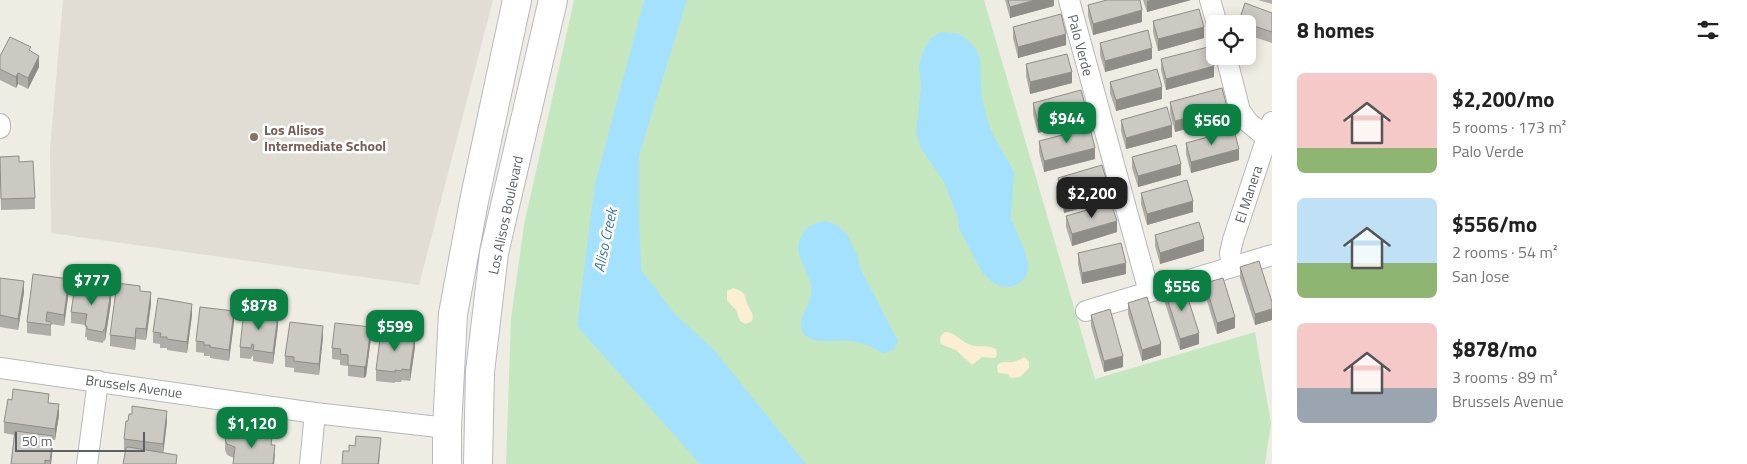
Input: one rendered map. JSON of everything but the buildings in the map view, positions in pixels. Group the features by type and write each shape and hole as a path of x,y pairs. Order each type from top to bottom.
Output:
{"main road":[{"path":"447,464 453,314 474,201 517,0"},
{"name":"Los Alisos Boulevard","path":"478,464 480,372 494,253 553,0"}],"street":[{"name":"Palo Verde","path":"1069,0 1149,292"},
{"path":"1210,0 1214,15"},
{"path":"1228,65 1240,111 1248,122 1269,129"},
{"name":"El Manera","path":"1232,267 1230,253 1233,240 1269,129"},
{"path":"1086,311 1272,255"},
{"name":"Brussels Avenue","path":"0,368 316,413 447,428"},
{"path":"87,464 98,381"},
{"path":"310,464 316,413"}],"shaded area":[{"name":"Los Alisos Intermediate School","path":"63,0 493,0 419,285 51,233 50,149"}],"green space":[{"path":"574,0 984,0 1095,379 1255,332 1271,423 1265,464 506,464 511,319 524,225"}],"sand":[{"path":"733,288 744,294 752,313 752,321 746,324 740,321 736,310 727,300 727,291"},
{"path":"945,332 949,332 971,345 996,349 997,355 995,358 982,357 972,365 956,350 941,344 940,337"},
{"path":"1025,357 1029,362 1029,368 1020,377 1010,378 1008,374 998,373 997,366 1000,363 1013,362"}],"water":[{"name":"Aliso Creek","path":"644,0 687,0 639,155 641,270 675,314 714,350 806,464 700,464 577,326 595,184"},
{"path":"941,32 960,34 975,47 980,59 982,100 990,129 1014,172 1011,219 1028,263 1027,275 1021,282 1011,287 1000,286 991,281 982,272 959,229 958,218 944,182 921,148 916,133 921,87 919,65 923,51 931,38"},
{"path":"826,221 835,224 848,236 858,257 860,268 898,341 893,350 882,353 857,342 814,340 805,335 802,330 803,315 810,300 811,287 800,257 799,241 803,233 810,226"}],"place":[{"name":"Los Alisos Intermediate School","path":"254,137"}]}
